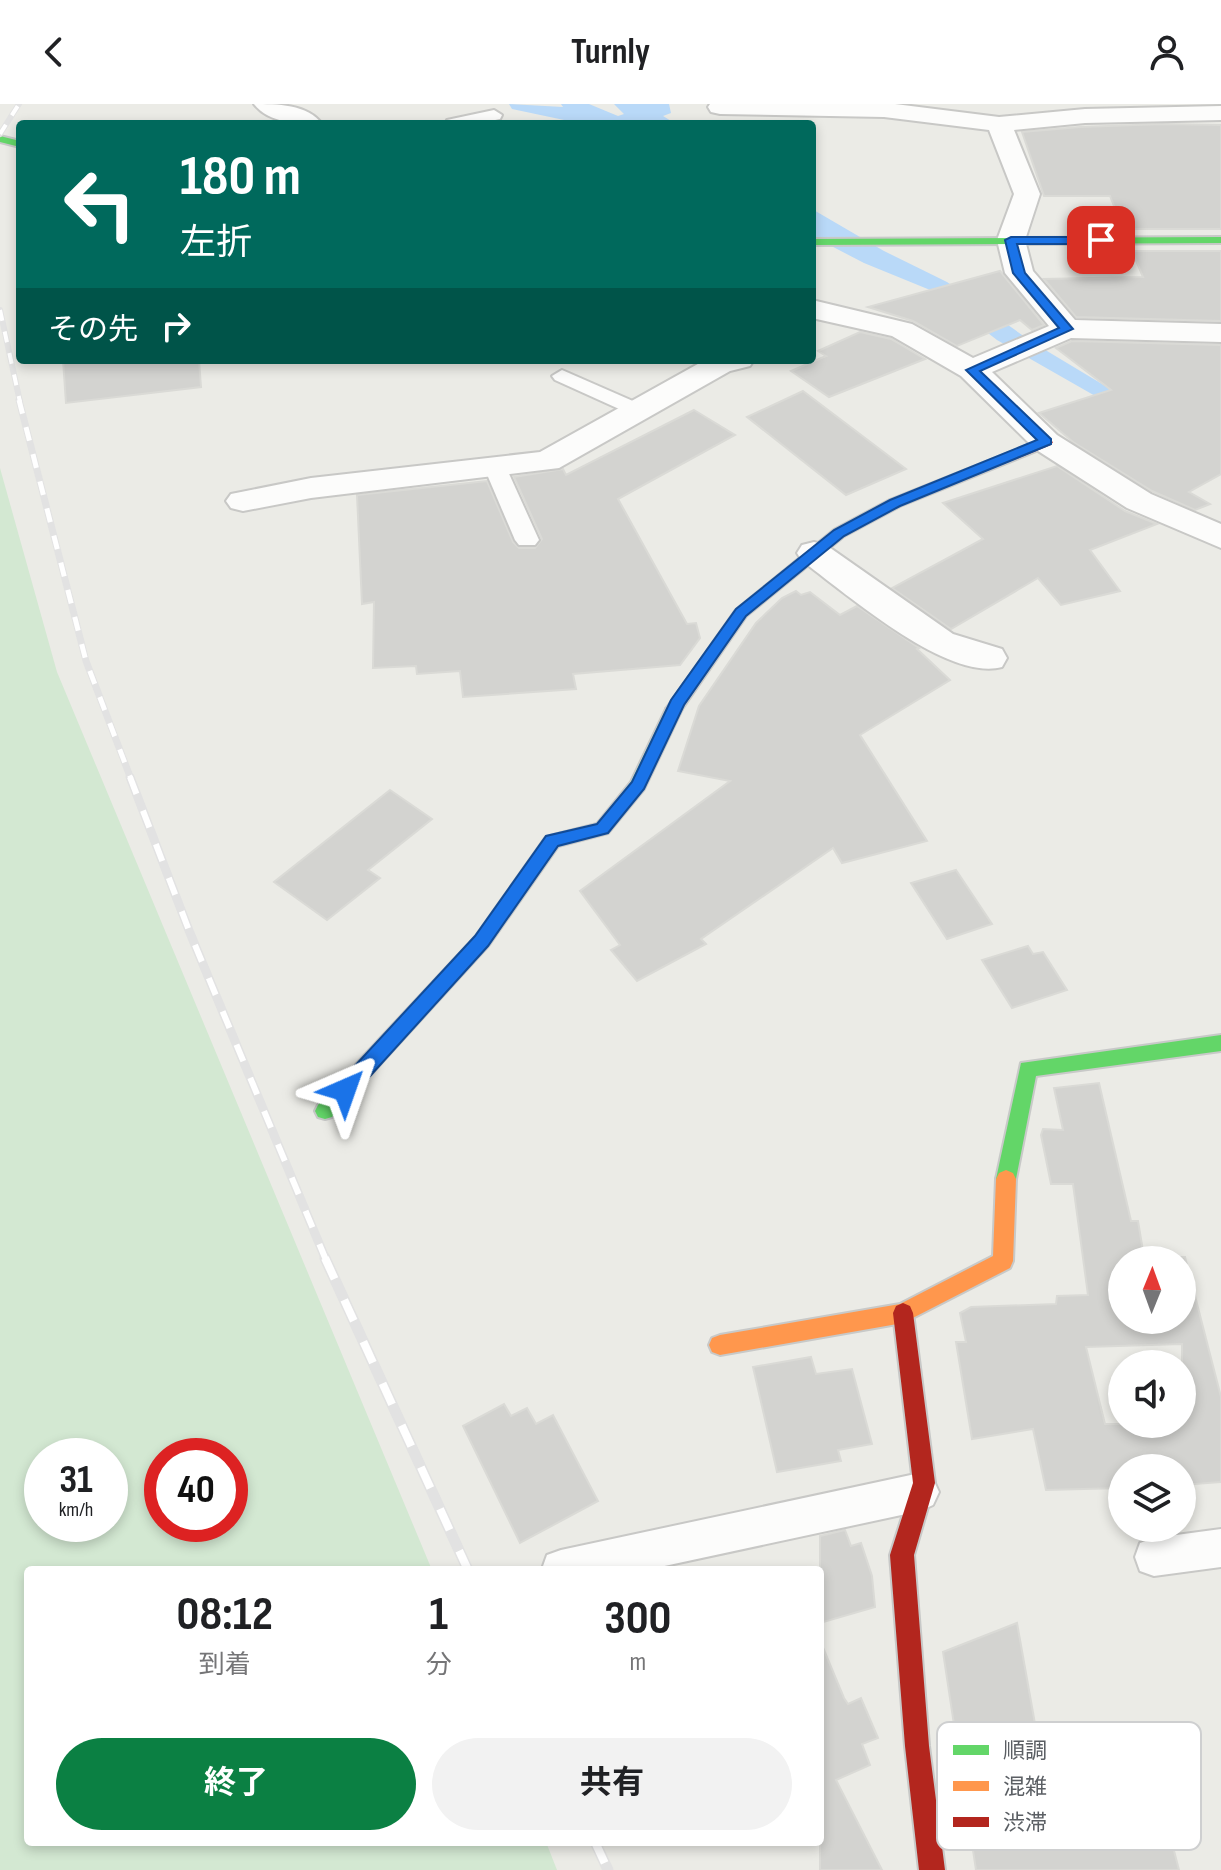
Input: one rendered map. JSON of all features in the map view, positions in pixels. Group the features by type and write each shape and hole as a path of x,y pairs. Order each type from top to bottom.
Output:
{"street":[{"path":"266,104 301,120"},
{"path":"720,107 884,110 999,124 1085,116 1221,113"},
{"path":"999,124 1027,194 1011,240 1019,273 1055,333"},
{"path":"816,242 1221,240"},
{"path":"818,318 902,330 972,370 1046,442 1139,501 1221,537"},
{"path":"972,370 1055,333 1221,333"},
{"path":"243,501 311,488 548,461 635,409 720,364"},
{"path":"325,1111 482,941 552,841 602,829 638,785 677,704 741,613 839,533 895,503 1046,442"},
{"path":"814,553 940,643 989,658"},
{"path":"720,1345 903,1313 1003,1261 1005,1183 1028,1069 1221,1043"},
{"path":"903,1313 924,1483 902,1555 917,1746 932,1870"}],"lane":[{"path":"471,120 494,115"},
{"path":"562,376 635,409"},
{"path":"494,465 527,540"},
{"path":"575,1566 920,1492"},
{"path":"1154,1557 1221,1548"}],"green space":[{"path":"0,468 57,672 430,1566 24,1566 24,1846 548,1846 557,1870 0,1870"}],"water":[{"path":"509,104 563,107 561,104 589,104 618,116 624,114 614,104 669,104 671,113 663,116 670,120 564,120 512,109"},
{"path":"816,211 884,251 947,282 1032,342 1112,390 1104,401 997,340 935,292 864,263 816,238"}],"building":[{"path":"1221,125 1221,229 1123,229 1110,196 1044,196 1022,132 1080,127"},
{"path":"1132,251 1221,251 1221,321 1076,317 1044,279 1143,277"},
{"path":"1000,271 1044,325 1032,330 1020,320 957,346 913,321 868,307"},
{"path":"860,332 891,339 925,359 829,397 791,371 816,364 816,360 826,356 818,351"},
{"path":"1072,341 1221,345 1221,474 1189,492 1210,504 1195,510 1152,491 1073,442 1039,413 1111,390 1056,348"},
{"path":"63,364 199,364 201,387 66,403"},
{"path":"803,391 906,469 846,495 747,417"},
{"path":"694,410 735,435 618,499 687,624 696,623 700,638 680,665 573,674 576,689 463,697 460,671 417,674 416,666 373,668 374,602 362,604 357,495 487,481 513,542 519,548 535,548 542,539 514,477 563,469 566,475"},
{"path":"1057,466 1125,511 1157,524 1090,550 1120,591 1061,605 1038,578 951,629 892,588 983,539 943,503"},
{"path":"796,591 801,595 810,592 840,615 857,606 919,648 950,680 860,735 927,841 842,863 833,848 701,939 706,944 637,981 611,950 620,945 580,891 730,781 678,771 699,706 756,623 782,598"},
{"path":"390,790 432,819 368,870 380,878 327,920 274,882"},
{"path":"956,870 992,924 947,939 911,883"},
{"path":"1028,946 1033,954 1043,952 1067,990 1012,1008 982,960"},
{"path":"1099,1083 1131,1221 1138,1221 1142,1246 1108,1246 1108,1334 1196,1334 1196,1300 1221,1397 1221,1482 1196,1484 1196,1454 1108,1454 1108,1488 1046,1490 1033,1429 972,1439 956,1342 966,1342 960,1313 971,1307 1056,1304 1057,1296 1088,1295 1073,1184 1051,1184 1041,1135 1043,1129 1063,1130 1054,1088"},
{"path":"811,1357 816,1374 852,1369 872,1444 838,1450 841,1461 777,1472 753,1367"},
{"path":"504,1404 511,1416 527,1408 536,1424 553,1415 598,1501 520,1543 463,1426"},
{"path":"845,1530 851,1546 861,1543 872,1576 875,1607 824,1622 824,1566 820,1566 820,1536"},
{"path":"1017,1623 1035,1722 954,1722 943,1652"},
{"path":"824,1650 844,1698 848,1704 861,1698 878,1738 862,1744 870,1765 836,1780 882,1870 820,1870 820,1846 824,1846"},
{"path":"973,1850 1174,1850 1179,1870 976,1870"}],"railway":[{"path":"0,134 19,104"},
{"path":"0,310 20,402"},
{"path":"19,400 86,661 131,779"},
{"path":"130,777 190,933 326,1260"},
{"path":"325,1258 466,1566"},
{"path":"597,1846 608,1870"}],"traffic: fast":[{"path":"0,139 16,143"},
{"path":"816,242 1221,240"},
{"path":"325,1111 482,941 552,841 602,829 638,785 674,709"},
{"path":"1006,1179 1028,1069 1221,1043"}],"traffic: slow":[{"path":"720,1345 903,1313 1003,1261 1006,1179"}],"traffic: jam":[{"path":"674,709 741,613 839,533 895,503 1046,442"},
{"path":"903,1313 924,1483 902,1555 917,1746 932,1870"}],"route":[{"path":"345,1090 482,941 552,841 602,829 638,785 677,704 697,674 741,613 768,588 839,533 895,503 1046,442 972,370 1067,329 1019,273 1011,240 1101,240"}]}
